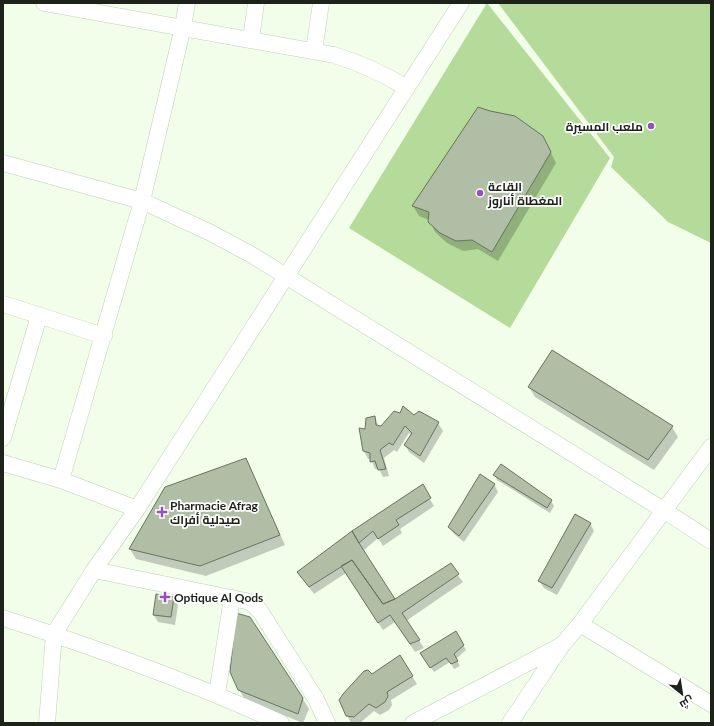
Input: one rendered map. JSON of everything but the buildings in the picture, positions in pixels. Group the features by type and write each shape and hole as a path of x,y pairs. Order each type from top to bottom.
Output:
{"street":[{"path":"44,3 114,9 183,27 314,51 357,62 385,74 407,88"},
{"path":"61,480 142,201 183,27 187,3"},
{"path":"250,39 256,3"},
{"path":"314,51 321,3"},
{"path":"47,723 54,634 94,570 137,509 461,3"},
{"path":"3,163 142,201 211,233 252,255 711,541"},
{"path":"3,304 104,336"},
{"path":"3,438 39,316"},
{"path":"510,723 562,646 665,511 711,447"},
{"path":"3,463 61,480 137,509"},
{"path":"94,570 246,600 253,604 260,611 316,699 327,723"},
{"path":"217,694 232,598"},
{"path":"3,618 54,634 217,694 281,723"},
{"path":"580,624 705,700 704,709 711,715"},
{"path":"413,723 562,646"}],"green space":[{"name":"القاعة المغطاة أناروز","path":"487,3 610,158 510,328 349,228"},
{"name":"ملعب المسيرة","path":"498,3 711,3 711,243 668,222 611,167 614,157"}],"place":[{"name":"ملعب المسيرة","path":"651,126"},
{"name":"القاعة المغطاة أناروز","path":"480,193"},
{"name":"Pharmacie Afrag صيدلية أفراك","path":"162,512"},
{"name":"Optique Al Qods","path":"165,597"}]}
